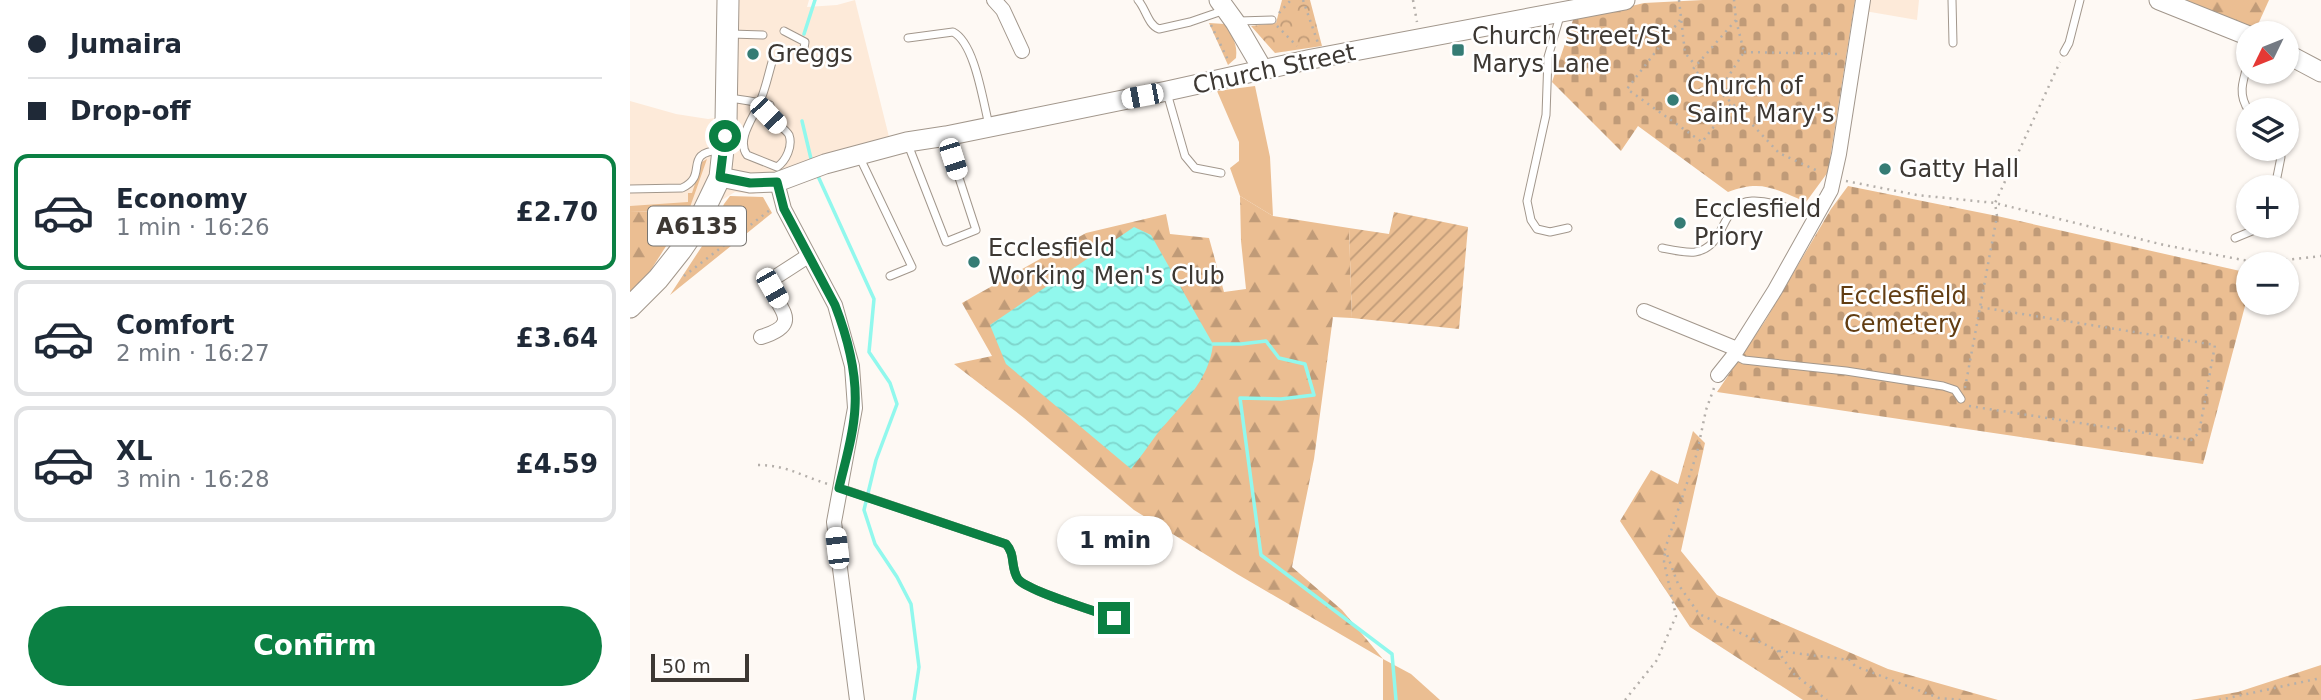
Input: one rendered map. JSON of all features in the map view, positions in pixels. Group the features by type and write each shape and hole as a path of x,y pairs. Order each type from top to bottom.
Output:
{"main road":[{"name":"A6135","path":"630,307 658,279 681,250 720,177 724,150 728,0"},
{"name":"Church Street","path":"720,177 750,183 777,182 858,154 907,142 1167,91 1317,58 1625,0"},
{"path":"2159,0 2236,31"},
{"path":"1222,12 1263,70"},
{"path":"2300,61 2321,72"}],"street":[{"path":"994,0 1003,10 1022,51"},
{"path":"1718,375 1736,352 1775,290 1831,190 1835,179 1863,0"},
{"path":"777,182 782,202 835,305 852,366 855,408 834,522 856,700"},
{"path":"761,337 781,331 784,325 785,317 772,282 808,256"},
{"path":"1644,311 1736,352"}],"lane":[{"path":"1138,0 1145,8 1150,24 1159,29 1222,12 1272,20"},
{"path":"1952,0 1953,43"},
{"path":"2064,52 2069,43 2080,0"},
{"path":"1562,12 1548,57 1546,115 1527,201 1531,220 1537,229 1550,232 1568,228"},
{"path":"783,31 805,42 803,55"},
{"path":"908,38 953,32 959,35 970,54 989,126"},
{"path":"727,34 763,35"},
{"path":"726,98 760,103 770,105 768,115 788,133 790,139 785,159 777,167 747,155 743,142 760,103 772,62"},
{"path":"1167,91 1185,156 1195,168 1221,173"},
{"path":"907,142 946,242 976,230 946,136"},
{"path":"630,189 682,188 690,184 695,177 698,156 704,152 724,150"},
{"path":"858,154 912,267 890,276"},
{"path":"1662,248 1693,252 1708,248 1719,237 1729,214 1737,205 1749,200 1769,202 1816,217"},
{"path":"1736,352 1744,360 1846,371 1943,386 1955,390 1961,399"},
{"path":"839,488 1006,544 1012,550 1013,569 1024,585 1114,618"}],"path":[{"path":"1291,0 1272,20 1317,58"},
{"path":"1303,0 1317,58"},
{"path":"1413,0 1420,39"},
{"path":"1679,0 1685,53 1696,66"},
{"path":"1719,91 1744,52 1734,0"},
{"path":"1222,12 1235,76"},
{"path":"1681,20 1627,89 1702,142 1732,103"},
{"path":"1736,20 1693,69 1732,103 1779,153 1835,179 1917,195 1995,203 2164,245 2259,262 2321,256"},
{"path":"1744,52 1854,54"},
{"path":"1979,307 2215,345 2199,433 2191,440 1959,404 1965,391 1979,307 1997,216 1995,203 2064,52"},
{"path":"683,277 782,202"},
{"path":"1625,700 1657,660 1676,616 1664,562 1665,549 1697,453 1706,410 1718,375"},
{"path":"758,465 777,465 839,488"},
{"path":"1665,549 1678,584 1699,614 1777,650 1850,660 1855,666 1939,698 1962,700"},
{"path":"1777,650 1794,674 1827,700"},
{"path":"2219,700 2321,678"}],"shaded area":[{"path":"720,0 809,0 807,7 837,5 855,0 893,153 753,194 735,192 720,201 709,221 689,210 630,212 630,101 676,114 715,118"},
{"path":"1855,0 1919,0 1917,20 1853,9"}],"green space":[{"path":"1282,0 1310,0 1322,46 1275,53 1251,26 1276,23"},
{"path":"1703,0 1855,0 1828,172 1806,202 1768,187 1750,186 1728,192 1638,126 1621,151 1552,82 1573,20 1644,3"},
{"path":"2186,0 2269,0 2260,21 2236,22"},
{"path":"1209,23 1225,24 1234,40 1236,58 1228,65"},
{"path":"1255,86 1270,157 1273,216 1240,196 1230,168 1239,161 1239,142 1217,91"},
{"path":"707,159 689,210 630,212 630,206 688,202 688,193 692,193 702,162"},
{"name":"Ecclesfield Cemetery","path":"1848,186 1997,216 2236,270 2236,315 2243,315 2203,464 1717,392 1765,321 1831,209"},
{"path":"730,196 763,197 772,213 670,295 708,237"},
{"path":"1240,196 1273,216 1349,228 1352,318 1333,317 1314,459 1292,567 1342,610 1383,659 1134,510 1024,418 954,364 992,356 962,303 1086,233 1166,214 1170,234 1209,238 1224,292 1246,289"},
{"path":"689,210 649,273 630,292 630,212"},
{"path":"1394,212 1468,227 1459,329 1352,318 1349,228 1389,234"},
{"path":"1693,431 1705,443 1681,551 1717,595 1888,669 1998,700 1803,700 1690,627 1620,521 1651,470 1678,484"},
{"path":"1383,659 1411,674 1440,700 1383,700"},
{"path":"2321,665 2321,700 2191,700 2238,692"}],"water":[{"path":"1134,227 1151,235 1213,344 1200,382 1131,469 1006,364 990,325"}],"waterway":[{"path":"804,34 815,0"},
{"path":"802,121 812,163"},
{"path":"817,174 874,299 869,352 890,383 897,404 876,460 864,510 875,544 911,604 919,667 914,700"},
{"path":"1213,344 1266,341 1279,358 1305,364 1314,395 1281,399 1240,398 1261,555 1392,654 1396,700"}],"place":[{"name":"Church Street/St Marys Lane","path":"1458,50"},
{"name":"Greggs","path":"753,54"},
{"name":"Church of Saint Mary's","path":"1673,100"},
{"name":"Gatty Hall","path":"1885,169"},
{"name":"Ecclesfield Priory","path":"1680,223"},
{"name":"Ecclesfield Working Men's Club","path":"974,262"}],"route":[{"path":"725,136 720,177 750,183 777,182 792,227 841,321 852,366 855,408 839,488 1006,544 1012,550 1013,569 1024,585 1114,618"}]}
